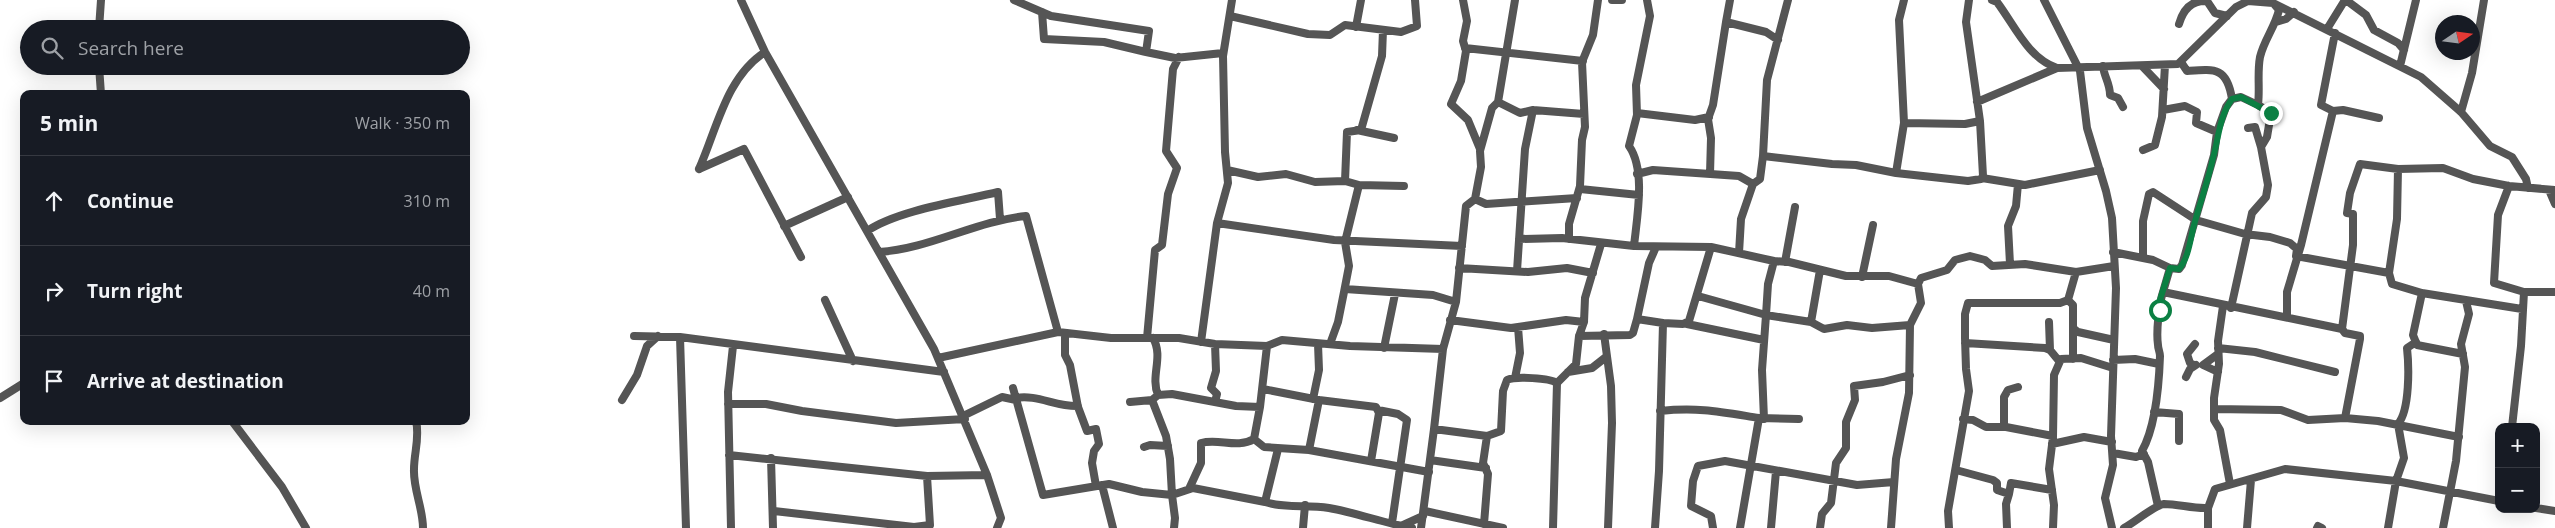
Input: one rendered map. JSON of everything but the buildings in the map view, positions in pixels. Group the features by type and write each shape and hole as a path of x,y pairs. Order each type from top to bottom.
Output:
{"street":[{"path":"99,20 100,0"},
{"path":"741,0 765,52 868,231 938,358 987,476 1001,518 997,528"},
{"path":"1014,0 1051,16 1149,31 1146,52"},
{"path":"1202,342 1217,223 1228,184 1225,152 1223,53 1232,0"},
{"path":"1356,27 1362,0"},
{"path":"1230,16 1308,34 1330,35 1345,25 1401,32 1417,26 1415,0"},
{"path":"1421,528 1443,349 1456,302 1466,206 1475,199 1482,167 1480,149 1468,120 1451,104 1462,81 1465,48 1463,41 1467,20 1463,0"},
{"path":"1480,149 1492,108 1498,102 1508,54 1515,0"},
{"path":"1569,239 1569,224 1580,189 1582,140 1585,126 1582,61 1593,35 1598,0"},
{"path":"1612,0 1622,0"},
{"path":"1634,246 1639,195 1634,154 1629,146 1637,113 1636,85 1650,16 1647,0"},
{"path":"1710,174 1709,117 1713,105 1730,0"},
{"path":"1739,253 1741,219 1753,184 1760,179 1767,80 1788,0"},
{"path":"1896,173 1904,123 1900,20 1904,0"},
{"path":"1969,0 1966,22 1980,121 1982,178"},
{"path":"1992,0 1997,2 2034,56 2046,64 2057,68"},
{"path":"2044,0 2067,48 2079,67 2087,128 2112,218 2114,266 2113,465 2105,498 2112,528"},
{"path":"2327,29 2346,0 2366,14 2374,30 2398,43 2404,50"},
{"path":"2400,66 2416,0"},
{"path":"2461,112 2472,73 2484,0"},
{"path":"2180,24 2185,9 2198,1 2207,1 2215,13 2227,16"},
{"path":"1977,102 2057,68 2165,66 2181,62 2236,7 2248,1 2273,1 2427,81 2461,112 2490,146 2512,157 2526,179 2528,188"},
{"path":"2258,105 2260,58 2265,40 2276,22 2279,10 2273,1"},
{"path":"1042,12 1044,39 1104,42 1146,52 1179,57 1223,53"},
{"path":"2276,22 2286,19 2294,12"},
{"path":"1726,22 1766,32 1778,40"},
{"path":"1345,181 1347,132 1361,130 1382,56 1382,30"},
{"path":"2335,33 2321,105 2333,111 2344,110 2379,118"},
{"path":"1465,48 1582,61"},
{"path":"765,52 738,79 728,95 699,169 744,149 801,257"},
{"path":"1174,528 1175,518 1168,446 1155,398 1158,350 1150,338 1155,250 1162,245 1168,194 1177,168 1166,151 1173,70 1179,57"},
{"path":"2181,62 2187,71 2206,69 2217,71 2225,77 2232,99"},
{"path":"2104,66 2104,76 2109,82 2110,94 2118,98 2123,107"},
{"path":"2142,66 2164,89"},
{"path":"2142,150 2155,146 2163,110 2165,66"},
{"path":"100,75 101,90"},
{"path":"2113,252 2143,258 2170,268 2179,269 2182,265 2196,220 2214,156 2217,132 2226,107 2232,99 2241,97 2271,113 2267,137 2262,147"},
{"path":"1498,102 1520,113 1533,110 1584,114"},
{"path":"2163,110 2185,106 2197,112 2196,123 2217,132"},
{"path":"1518,271 1525,149 1533,110"},
{"path":"2296,256 2301,245 2333,111"},
{"path":"1637,113 1695,120 1709,117"},
{"path":"1904,123 1964,124 1980,121"},
{"path":"2230,484 2220,430 2214,420 2218,351 2227,307 2248,234 2252,213 2266,197 2268,185 2262,147 2255,127 2248,128"},
{"path":"1357,130 1394,138"},
{"path":"1763,156 1856,165 1896,173 1968,181 1982,178 2025,185 2100,170"},
{"path":"2342,329 2350,267 2353,214 2347,213 2350,192 2359,165 2367,164 2398,169 2443,168 2473,179 2509,186 2552,190 2555,204"},
{"path":"2398,169 2397,219 2389,274 2390,282 2396,286 2422,293 2522,309"},
{"path":"1227,170 1258,177 1286,174 1315,182 1345,181 1359,186 1404,186"},
{"path":"1637,174 1653,170 1739,176 1753,184"},
{"path":"2010,264 2008,226 2016,206 2018,184"},
{"path":"1330,344 1338,322 1345,289 1349,266 1346,240 1359,186"},
{"path":"2509,186 2498,215 2493,281 2500,286 2524,292 2555,292"},
{"path":"1580,189 1639,195"},
{"path":"868,231 877,224 930,208 998,192 1000,219"},
{"path":"2143,258 2143,221 2149,194 2153,192 2196,220 2248,234 2270,236 2290,243 2297,249 2287,292 2287,316"},
{"path":"784,226 848,197"},
{"path":"1475,199 1486,204 1577,198"},
{"path":"1785,262 1795,207"},
{"path":"879,252 898,250 1000,219 1026,216 1061,332 1065,355 1074,378 1078,406 1087,431 1096,429 1099,444 1094,451 1092,463 1113,528"},
{"path":"1217,223 1346,240 1462,246"},
{"path":"1862,277 1873,225"},
{"path":"1519,239 1569,239 1601,244 1711,248 1820,270 1862,277 1889,276 1918,284"},
{"path":"1553,528 1557,383 1577,362 1579,336 1584,322 1585,298 1601,244"},
{"path":"1579,336 1632,334 1649,263 1656,247"},
{"path":"1687,324 1698,296 1711,248"},
{"path":"1891,528 1894,482 1910,375 1910,325 1921,304 1918,284 1921,278 1947,270 1955,260 1970,256 1985,260 1992,266 2025,264 2076,272 2114,266"},
{"path":"2296,256 2389,274"},
{"path":"1740,528 1761,418 1762,370 1768,284 1774,261"},
{"path":"1459,268 1518,271 1567,268 1593,274"},
{"path":"2158,506 2152,476 2142,450 2148,441 2154,412 2159,364 2159,303 2170,268"},
{"path":"1811,322 1820,270"},
{"path":"2068,300 2076,272"},
{"path":"1345,289 1396,294 1434,295 1456,302"},
{"path":"2163,292 2227,307 2287,316 2342,329 2345,333 2360,336 2345,418"},
{"path":"2512,423 2521,346 2524,292"},
{"path":"2422,293 2413,335 2416,342 2420,348 2462,354"},
{"path":"1384,348 1396,294"},
{"path":"1698,296 1766,315 1811,322 1824,329 1847,325 1872,328 1910,325"},
{"path":"825,300 853,361"},
{"path":"2068,300 2073,305 2073,358"},
{"path":"1949,528 1948,511 1969,391 1965,343 1965,314 1968,303 2060,303 2068,300"},
{"path":"2466,301 2469,314"},
{"path":"2443,528 2459,437 2466,367 2461,344 2469,314 2479,303"},
{"path":"1637,319 1687,324 1764,340"},
{"path":"1450,320 1499,328 1566,320 1584,322"},
{"path":"2048,322 2050,350 2059,361"},
{"path":"1655,528 1659,471 1663,323"},
{"path":"1515,378 1520,353 1518,327"},
{"path":"2073,328 2078,332 2114,340"},
{"path":"938,358 1061,332 1111,338 1150,338 1216,344 1266,346 1282,340 1384,348 1443,349"},
{"path":"1604,334 1611,386 1612,423 1608,528"},
{"path":"634,336 680,337 733,346 944,372"},
{"path":"622,400 637,375 647,346 658,336"},
{"path":"680,337 686,528"},
{"path":"2388,528 2396,481 2404,458 2398,424 2402,419 2408,395 2406,348 2416,342"},
{"path":"1965,343 1986,346 2021,345 2050,350"},
{"path":"1215,402 1217,394 1211,388 1216,371 1216,344"},
{"path":"1310,450 1319,370 1318,344"},
{"path":"2195,344 2187,354 2190,363 2204,365 2218,372"},
{"path":"732,528 728,404 733,346"},
{"path":"1254,439 1263,389 1266,346"},
{"path":"2204,365 2218,351 2255,352 2335,372"},
{"path":"1568,372 1592,368 1606,356"},
{"path":"2053,528 2052,490 2049,469 2053,440 2053,392 2059,361 2061,358 2081,358 2113,364 2135,359 2159,364"},
{"path":"2186,377 2194,365"},
{"path":"1820,528 1822,514 1831,503 1836,463 1846,448 1846,422 1855,400 1854,386 1883,382 1910,375"},
{"path":"1434,429 1487,436 1501,431 1503,391 1507,380 1515,378 1552,380 1557,383"},
{"path":"0,398 20,386"},
{"path":"2004,427 2004,396 2008,390 2018,387"},
{"path":"1013,388 1043,495 1110,484 1142,492 1172,495 1189,489 1224,493 1249,501 1265,502 1279,507 1305,505 1332,508 1412,528"},
{"path":"1263,389 1316,400 1376,407 1378,410 1398,414 1406,420 1392,523"},
{"path":"1130,402 1172,394 1215,402 1260,407"},
{"path":"728,404 766,404 802,412 896,423 964,418 1002,396 1016,399 1024,396 1069,407 1078,406"},
{"path":"1660,411 1687,408 1716,410 1761,418 1799,418"},
{"path":"2214,409 2280,410 2308,420 2345,418 2398,424 2459,437"},
{"path":"1371,461 1378,410"},
{"path":"2154,412 2178,414 2178,441"},
{"path":"1963,419 1973,420 1986,427 2004,427 2053,440 2084,438 2112,442"},
{"path":"235,425 282,487 306,528"},
{"path":"417,425 418,431 414,471 423,517 423,528"},
{"path":"1484,524 1488,474 1483,462 1487,436"},
{"path":"1254,439 1264,447 1310,450 1429,472"},
{"path":"1189,489 1200,463 1201,443 1210,440 1245,444 1254,439"},
{"path":"1144,447 1150,445 1168,446"},
{"path":"1265,502 1278,449"},
{"path":"2113,452 2136,457 2144,454"},
{"path":"729,455 927,476 987,476"},
{"path":"771,458 774,511 772,528"},
{"path":"1430,460 1486,468"},
{"path":"1713,528 1711,516 1692,506 1693,481 1698,466 1725,461 1751,467 1874,485 1894,482"},
{"path":"2208,528 2208,508 2215,489 2285,469 2396,481 2495,500"},
{"path":"1771,528 1776,470"},
{"path":"1956,470 1993,480 1997,483 1996,490 2009,494"},
{"path":"774,511 914,527 930,526 927,476"},
{"path":"2247,528 2251,480"},
{"path":"2007,528 2006,504 2010,483 2052,490"},
{"path":"2124,528 2140,524 2150,510 2163,504 2191,509 2208,508"},
{"path":"1303,528 1305,505"},
{"path":"2540,509 2555,511"},
{"path":"1401,526 1424,513 1503,528"},
{"path":"2317,528 2318,526 2322,528"}],"route":[{"path":"2160,310 2159,303 2170,268 2179,269 2188,248 2214,156 2217,132 2226,107 2232,99 2241,97 2271,113"}]}
